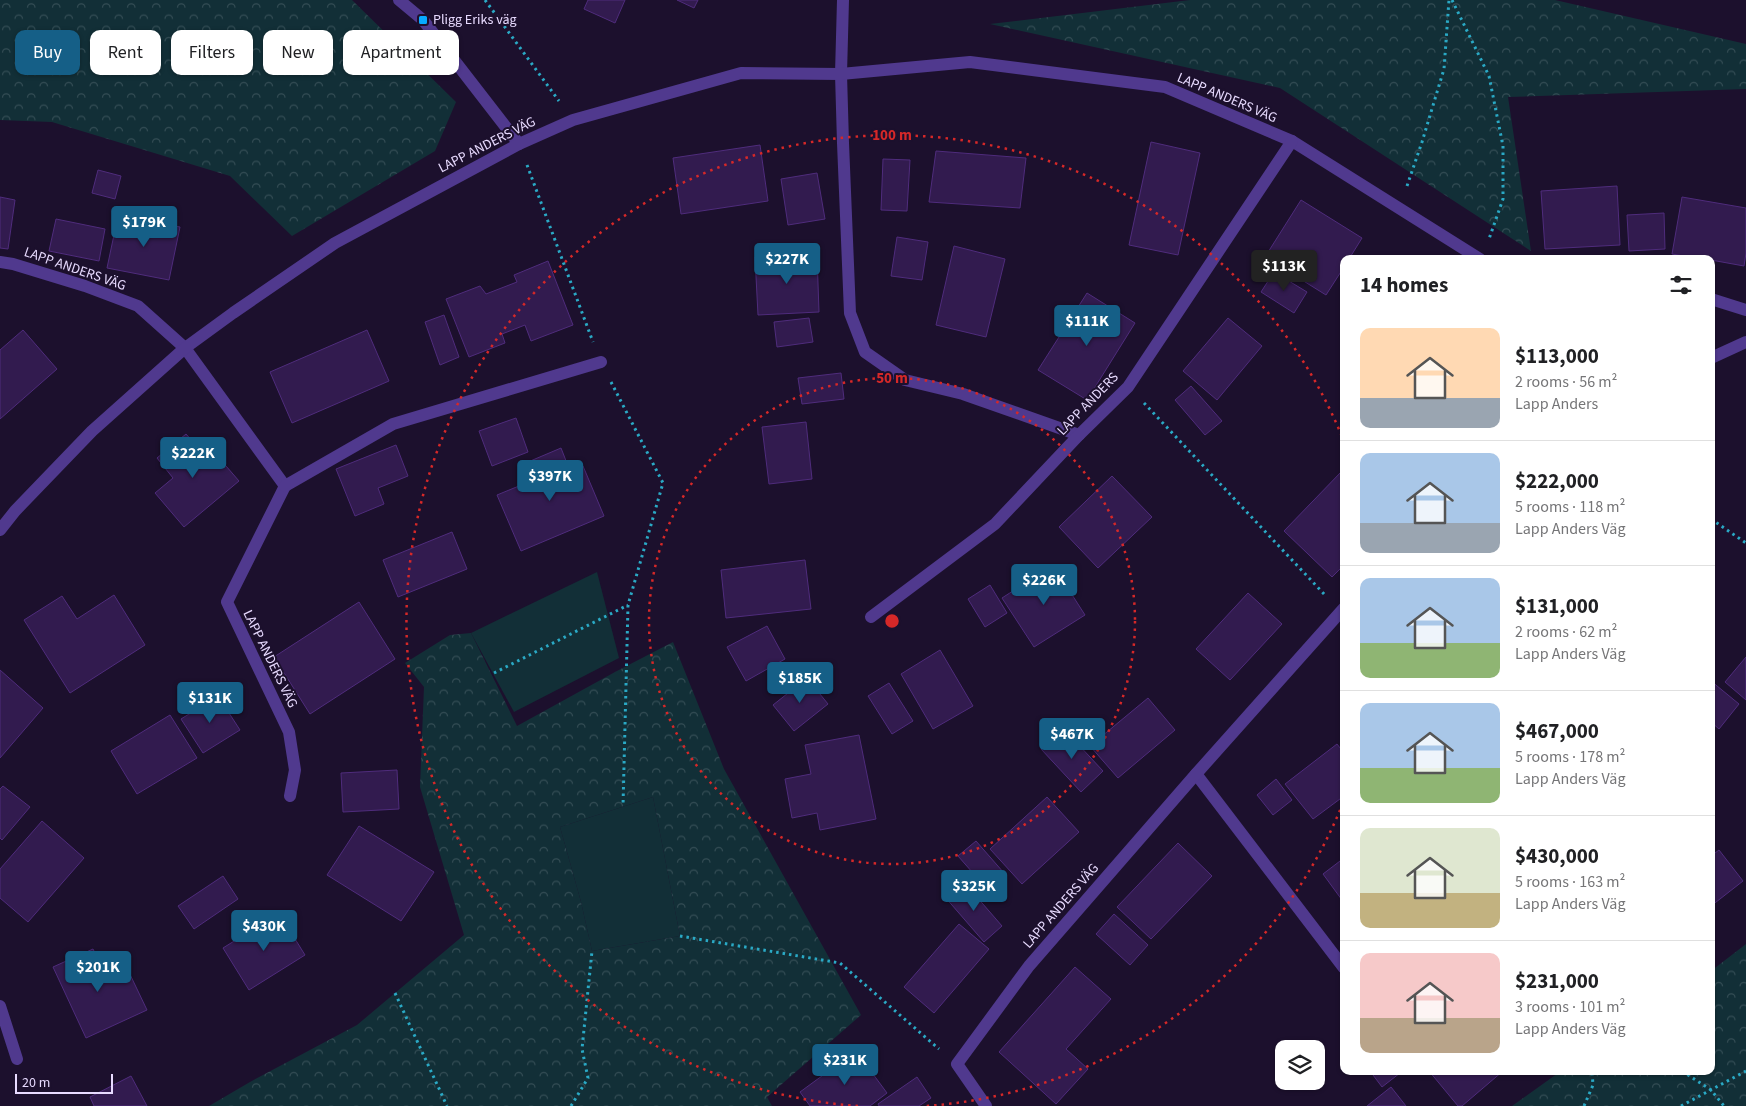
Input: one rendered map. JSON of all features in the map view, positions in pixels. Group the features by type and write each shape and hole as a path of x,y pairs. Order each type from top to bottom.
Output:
{"street":[{"path":"399,0 423,20 519,144"},
{"path":"843,0 841,74 850,313 865,352 905,380 963,394 1079,435"},
{"name":"LAPP ANDERS VÄG","path":"0,530 15,511 92,431 185,348 335,243 519,144 573,120 741,73 841,74 970,62 1165,87 1292,141 1474,255"},
{"name":"LAPP ANDERS","path":"871,617 995,524 1128,386 1292,141"},
{"name":"LAPP ANDERS VÄG","path":"0,262 13,264 85,286 138,306 185,348 285,486 227,602 289,732 295,770 290,796"},
{"path":"1715,300 1746,310"},
{"path":"1715,356 1746,342"},
{"path":"285,486 393,424 601,362"},
{"name":"LAPP ANDERS VÄG","path":"957,1064 1029,966 1340,612"},
{"path":"1196,774 1340,963"},
{"path":"0,1006 17,1059"},
{"path":"957,1064 986,1106"}],"path":[{"path":"485,0 573,120"},
{"path":"1399,208 1422,142 1444,69 1450,0"},
{"path":"1450,0 1489,76 1504,146 1503,199 1489,242"},
{"path":"519,144 601,362 662,483 628,605 623,806"},
{"path":"1128,386 1340,608"},
{"path":"1715,522 1746,543"},
{"path":"494,673 628,605"},
{"path":"680,936 840,963 957,1064"},
{"path":"571,1106 588,1078 582,1049 592,951"},
{"path":"395,993 446,1106"},
{"path":"1681,1106 1746,1071"},
{"path":"1584,1106 1593,1085 1592,1075"},
{"path":"1688,1075 1711,1090 1724,1106"}],"green space":[{"path":"0,0 352,0 383,30 343,30 343,75 428,75 456,102 435,151 292,236 230,176 52,122 0,120"},
{"path":"1190,0 1555,0 1746,44 1746,89 1508,97 1531,251 1280,88 990,24"},
{"path":"597,572 619,658 514,712 471,633"},
{"path":"471,633 517,726 673,642 724,769 861,1015 767,1097 772,1106 209,1106 357,1025 464,935 420,787 424,687 405,663 450,635","holes":["653,797 680,936 592,951 581,902 560,827"]},
{"path":"653,797 680,936 592,951 581,902 560,827"},
{"path":"1746,944 1746,1106 1512,1106 1555,1075 1715,1075 1715,968"}],"building":[{"path":"588,0 625,0 615,23 584,9"},
{"path":"677,0 698,0 694,8"},
{"path":"1151,142 1200,153 1178,255 1129,245"},
{"path":"760,145 768,201 681,214 673,158"},
{"path":"936,151 1026,158 1020,208 929,202"},
{"path":"883,159 910,160 907,211 881,210"},
{"path":"98,170 121,176 115,199 92,193"},
{"path":"817,173 825,219 788,225 781,179"},
{"path":"1617,186 1620,245 1545,249 1541,191"},
{"path":"0,197 15,200 8,249 0,248"},
{"path":"1682,197 1746,208 1746,253 1744,266 1715,261 1715,255 1672,254"},
{"path":"1301,200 1362,238 1351,255 1340,255 1340,273 1326,295 1265,257"},
{"path":"1664,213 1665,249 1629,251 1627,215"},
{"path":"118,216 180,227 169,280 107,268"},
{"path":"56,219 105,229 99,261 49,251"},
{"path":"897,237 928,242 922,280 891,276"},
{"path":"954,246 1005,259 986,337 936,325"},
{"path":"817,255 819,312 758,315 755,257"},
{"path":"548,261 573,325 531,341 525,325 502,334 505,343 469,357 446,299 480,286 486,294 517,282 514,275"},
{"path":"1274,272 1307,292 1294,313 1261,292"},
{"path":"1087,293 1135,323 1087,400 1038,370"},
{"path":"444,315 459,357 440,365 425,322"},
{"path":"809,318 813,342 777,347 774,322"},
{"path":"1228,318 1262,346 1217,400 1183,371"},
{"path":"23,330 57,369 0,419 0,350"},
{"path":"367,330 389,381 292,423 270,372"},
{"path":"841,373 844,399 802,404 798,378"},
{"path":"1191,386 1222,421 1205,435 1175,400"},
{"path":"516,418 528,452 492,466 479,431"},
{"path":"806,422 812,479 769,484 762,427"},
{"path":"186,434 200,450 207,444 239,481 184,527 155,493 173,478 157,458"},
{"path":"396,445 408,476 378,488 384,504 355,516 336,469"},
{"path":"561,448 570,471 583,466 604,516 521,551 497,495 536,479 528,462"},
{"path":"1340,473 1340,569 1332,577 1284,531"},
{"path":"1112,476 1152,517 1098,568 1059,527"},
{"path":"452,532 467,569 398,597 383,560"},
{"path":"805,560 811,609 726,618 721,570"},
{"path":"1053,565 1085,615 1034,647 1002,598"},
{"path":"990,585 1007,613 985,627 968,599"},
{"path":"1248,593 1282,624 1230,680 1196,649"},
{"path":"114,595 145,645 70,693 24,620 62,596 77,619"},
{"path":"359,602 395,659 310,714 274,657"},
{"path":"767,626 785,659 746,681 727,647"},
{"path":"940,650 973,706 933,729 901,674"},
{"path":"1746,657 1746,700 1725,682"},
{"path":"0,670 43,708 0,758"},
{"path":"807,678 828,704 794,731 773,705"},
{"path":"889,683 913,721 892,734 868,696"},
{"path":"1715,684 1739,704 1719,729 1715,726"},
{"path":"218,696 240,730 203,753 181,719"},
{"path":"1148,698 1175,730 1118,778 1090,746"},
{"path":"170,715 197,758 137,794 111,751"},
{"path":"1063,728 1103,771 1081,792 1041,749"},
{"path":"859,735 876,819 820,830 817,813 792,818 785,779 811,774 805,745"},
{"path":"1337,744 1340,748 1340,799 1313,819 1285,784"},
{"path":"397,770 399,809 343,812 341,773"},
{"path":"1276,779 1292,800 1273,815 1257,795"},
{"path":"3,786 30,807 2,840 0,838 0,789"},
{"path":"1047,797 1079,832 1022,884 990,849"},
{"path":"42,821 84,858 28,922 0,898 0,869"},
{"path":"359,826 434,872 401,921 327,875"},
{"path":"976,841 1004,873 987,889 958,856"},
{"path":"1178,843 1212,876 1151,939 1117,907"},
{"path":"1719,850 1743,881 1715,903 1715,853"},
{"path":"1340,861 1340,897 1323,874"},
{"path":"223,876 238,899 194,929 178,906"},
{"path":"963,881 1002,926 984,942 945,897"},
{"path":"279,913 305,955 249,990 223,948"},
{"path":"1114,914 1148,945 1130,965 1096,934"},
{"path":"959,924 989,949 934,1013 904,987"},
{"path":"93,949 106,976 126,966 147,1010 86,1038 53,967"},
{"path":"1075,967 1111,999 1066,1049 1088,1069 1056,1104 999,1052"},
{"path":"856,1051 887,1093 870,1106 810,1106 800,1092"},
{"path":"1373,1075 1397,1075 1382,1087"},
{"path":"1432,1075 1498,1075 1462,1106 1458,1106"},
{"path":"131,1076 147,1106 94,1106 90,1097"},
{"path":"917,1077 931,1098 919,1106 879,1106 878,1104"},
{"path":"1391,1087 1406,1106 1367,1106"}],"place":[{"name":"Pligg Eriks väg","path":"423,20"}]}
